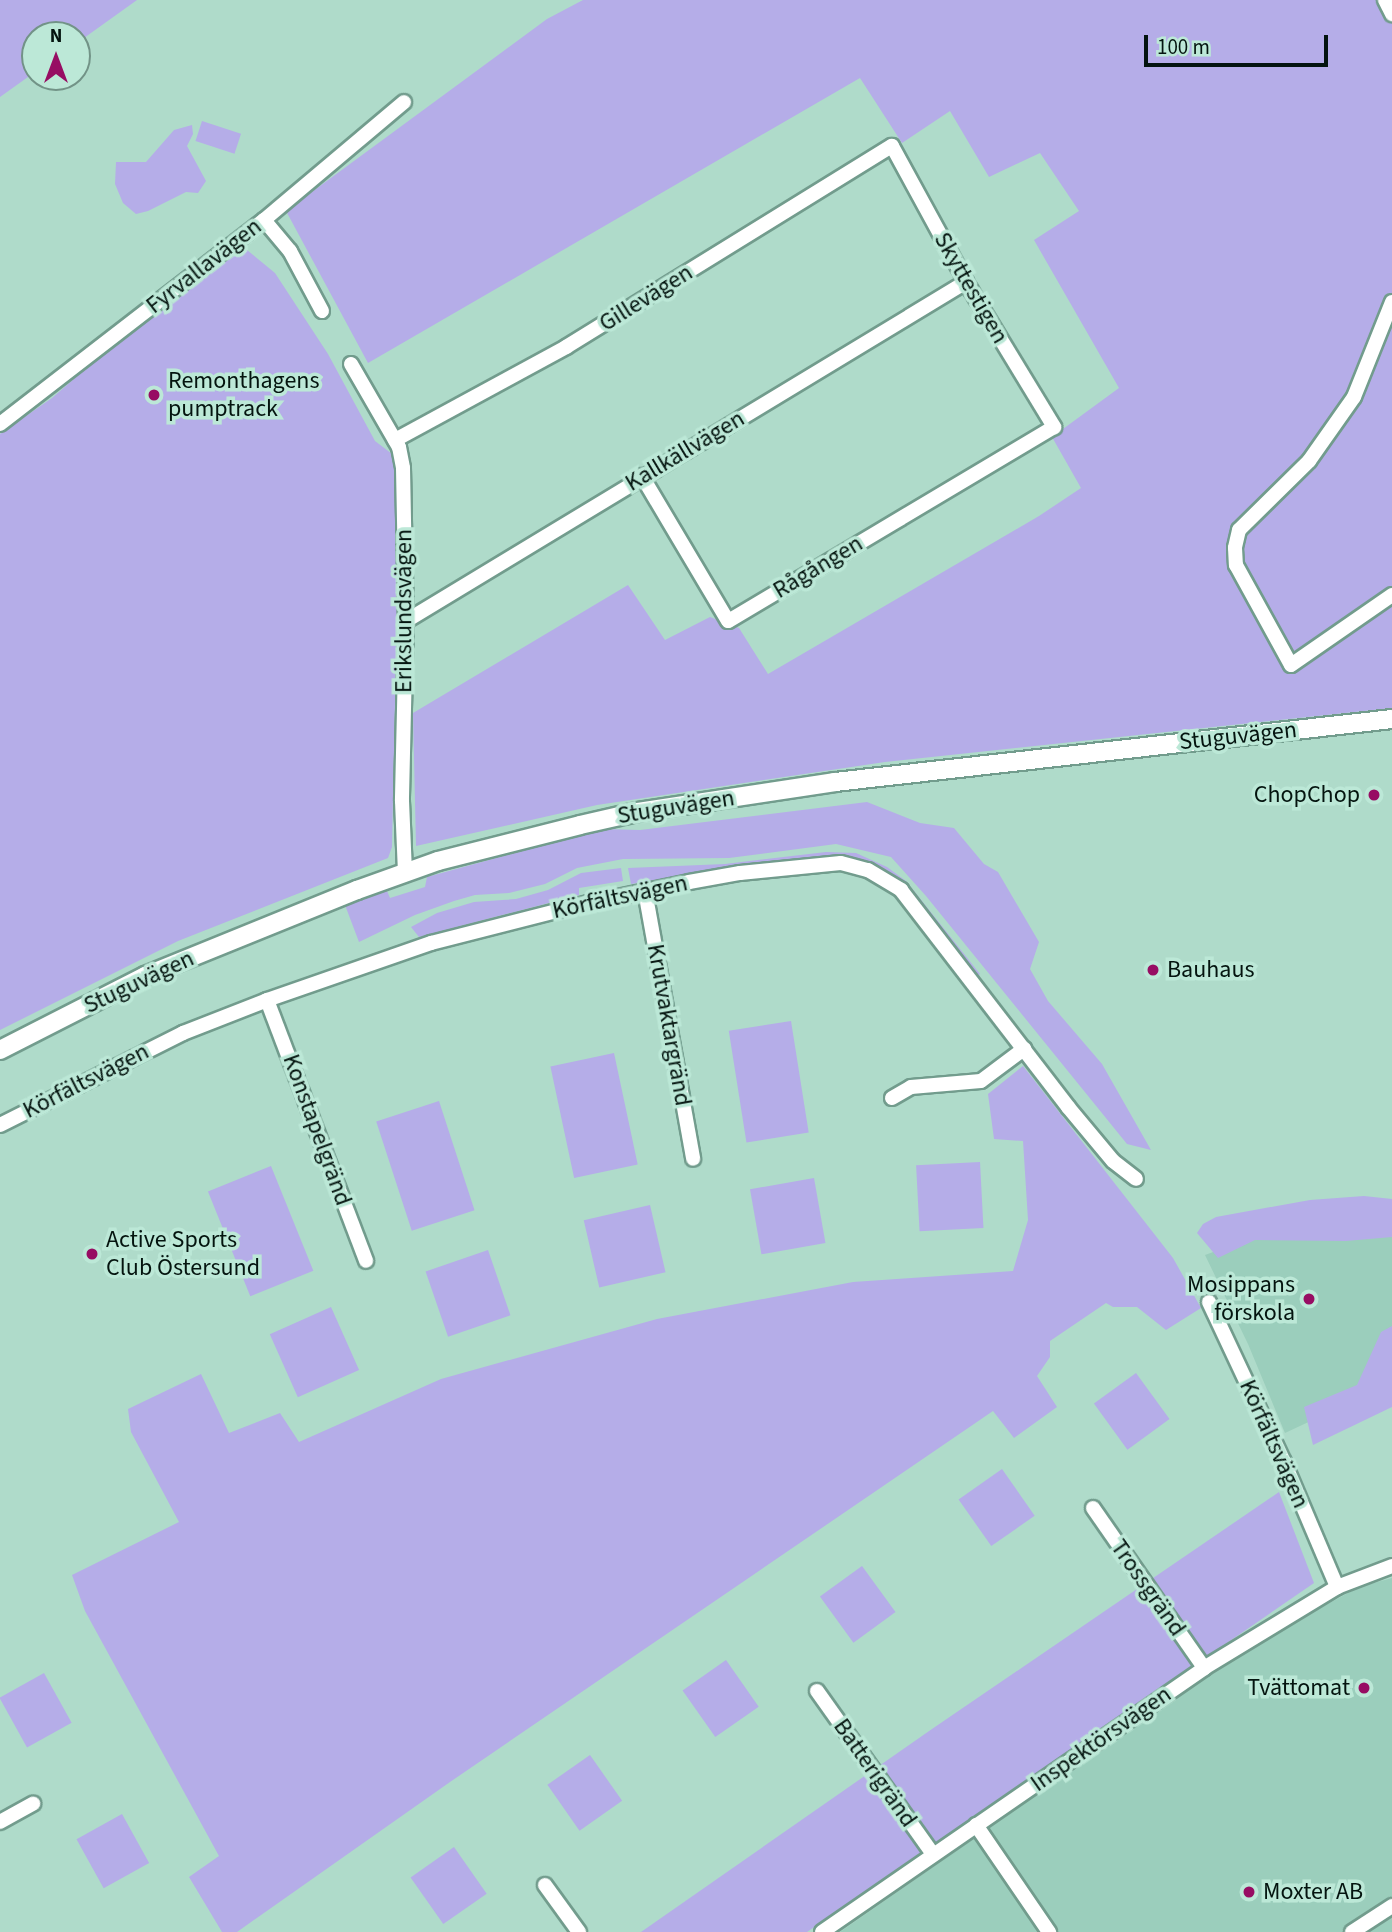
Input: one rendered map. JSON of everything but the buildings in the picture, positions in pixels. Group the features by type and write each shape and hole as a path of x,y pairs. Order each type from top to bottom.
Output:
{"main road":[{"name":"Stuguvägen","path":"0,1050 145,976 405,872 580,825 650,810 892,775 1392,719"}],"street":[{"path":"1385,0 1392,14"},
{"name":"Fyrvallavägen","path":"0,424 264,219 404,102"},
{"name":"Skyttestigen","path":"892,146 966,282 1054,427"},
{"name":"Gillevägen","path":"395,440 566,348 892,146"},
{"path":"264,219 290,251 323,311"},
{"name":"Kallkällvägen","path":"405,621 966,282"},
{"path":"1392,302 1354,397 1308,461 1239,530 1235,548 1236,565 1292,665 1392,594"},
{"name":"Erikslundsvägen","path":"351,363 395,440 403,468 405,621 402,801 405,872"},
{"name":"Rågången","path":"642,476 728,621 1054,427"},
{"name":"Körfältsvägen","path":"0,1125 183,1033 267,1000 431,943 645,891 795,866 841,863 868,870 901,890 1113,1161 1136,1179"},
{"name":"Krutvaktargränd","path":"645,891 693,1159"},
{"name":"Konstapelgränd","path":"267,1000 366,1261"},
{"path":"892,1098 911,1087 981,1081 1024,1049"},
{"name":"Körfältsvägen","path":"1209,1302 1284,1462 1337,1587"},
{"name":"Trossgränd","path":"1093,1508 1204,1668"},
{"name":"Inspektörsvägen","path":"822,1932 1204,1668 1337,1587 1392,1566"},
{"name":"Batterigränd","path":"817,1691 933,1854"},
{"path":"0,1822 33,1804"},
{"path":"976,1825 1049,1932"},
{"path":"545,1885 579,1932"},
{"path":"1352,1932 1392,1906"}],"shaded area":[{"path":"0,0 137,0 91,33 91,21 21,21 21,82 0,97"},
{"path":"583,0 1392,0 1392,708 885,762 597,805 416,846 413,713 628,585 665,640 710,617 739,628 768,674 1039,516 1081,488 1052,437 1119,388 1034,240 1079,211 1040,153 989,177 950,111 902,143 860,78 368,363 286,211 547,19"},
{"path":"202,121 241,134 235,154 196,141"},
{"path":"192,125 193,134 187,146 206,181 198,193 186,192 136,214 123,203 115,184 116,162 146,162 174,130"},
{"path":"241,245 275,273 328,354 375,441 400,460 392,847 388,858 178,941 0,1030 0,434 52,398 137,324"},
{"path":"867,802 920,823 954,828 984,864 998,872 1039,942 1030,969 1048,1001 1102,1064 1151,1150 1127,1144 926,896 891,857 836,844 729,858 623,859 577,868 545,884 509,893 475,895 454,901 415,915 359,942 345,905 387,891 390,898 425,887 427,877 603,829 640,830"},
{"path":"826,852 856,853 887,867 906,881 980,974 977,976 903,885 884,871 856,858 828,856 631,884 628,868 725,864"},
{"path":"621,868 623,881 579,888 579,895 419,937 411,927 437,913 474,902 516,899 548,890 581,873"},
{"path":"791,1021 809,1133 746,1142 729,1031"},
{"path":"614,1053 638,1165 574,1178 550,1067"},
{"path":"1023,1066 1173,1258 1201,1308 1166,1330 1137,1307 1113,1307 1106,1303 1050,1341 1050,1357 1037,1376 1057,1407 1014,1438 993,1411 450,1782 237,1932 222,1932 189,1877 219,1856 85,1611 72,1575 179,1522 131,1432 128,1409 201,1374 229,1433 280,1413 299,1442 441,1379 657,1319 853,1282 1013,1271 1028,1220 1023,1141 994,1139 988,1094"},
{"path":"439,1101 475,1210 412,1231 376,1121"},
{"path":"980,1162 983,1228 920,1231 916,1165"},
{"path":"271,1166 313,1271 250,1296 208,1191"},
{"path":"814,1178 825,1243 761,1254 750,1189"},
{"path":"1364,1196 1392,1199 1392,1237 1346,1241 1255,1240 1218,1258 1197,1233 1203,1224 1216,1217 1310,1200"},
{"path":"650,1205 666,1272 599,1288 584,1220"},
{"name":"Mosippans förskola","path":"1392,1222 1392,1383 1285,1433 1248,1344 1205,1255 1255,1237"},
{"path":"488,1250 510,1315 448,1337 426,1271"},
{"path":"331,1307 359,1370 298,1397 270,1334"},
{"path":"1392,1326 1392,1407 1313,1445 1304,1407 1357,1385 1381,1332"},
{"path":"1136,1373 1170,1419 1127,1450 1094,1404"},
{"path":"1002,1469 1035,1516 991,1546 959,1499"},
{"path":"1279,1492 1314,1583 807,1932 641,1932 932,1729"},
{"path":"862,1566 896,1612 853,1643 820,1597"},
{"path":"1392,1578 1392,1932 840,1932 1245,1649 1359,1587"},
{"path":"726,1660 759,1707 715,1737 683,1690"},
{"path":"44,1673 72,1723 27,1748 0,1697"},
{"path":"590,1755 622,1801 580,1831 547,1785"},
{"path":"122,1814 149,1863 104,1888 77,1839"},
{"path":"454,1847 487,1894 443,1924 411,1877"}],"place":[{"name":"Remonthagens pumptrack","path":"154,395"},
{"name":"ChopChop","path":"1374,795"},
{"name":"Bauhaus","path":"1153,970"},
{"name":"Active Sports Club Östersund","path":"92,1254"},
{"name":"Mosippans förskola","path":"1309,1299"},
{"name":"Tvättomat","path":"1364,1688"},
{"name":"Moxter AB","path":"1249,1892"}]}
